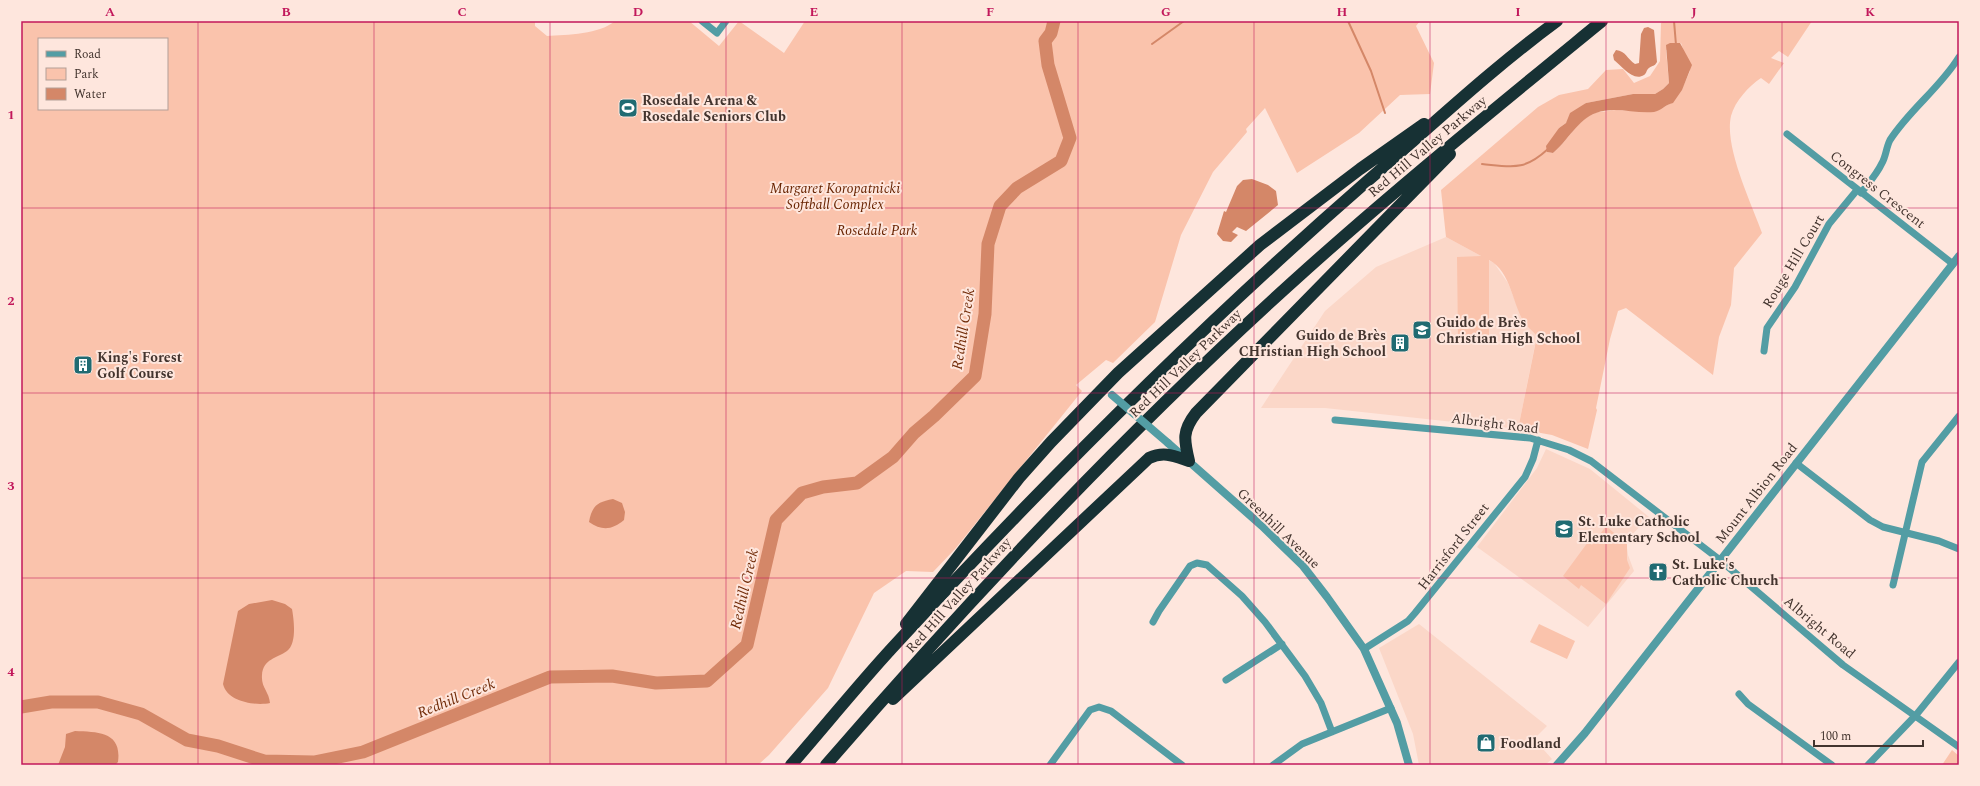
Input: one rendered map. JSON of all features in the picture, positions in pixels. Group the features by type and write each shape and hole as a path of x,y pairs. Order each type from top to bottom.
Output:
{"highway":[{"name":"Red Hill Valley Parkway","path":"791,765 891,649 1020,512 1178,354 1263,274 1442,114 1527,43 1557,21"},
{"name":"Red Hill Valley Parkway","path":"826,765 1003,566 1125,441 1306,270 1399,188 1602,21"},
{"path":"891,649 909,619 1020,478 1051,442 1108,391 1184,312 1260,245 1415,129 1442,114"},
{"path":"1189,461 1184,442 1185,434 1196,413 1415,191 1486,116"},
{"path":"848,740 868,726 894,699 1149,458 1158,454 1168,454 1189,461"}],"street":[{"path":"702,21 717,33 726,21"},
{"name":"Rouge Hill Court","path":"1764,351 1767,328 1795,286 1828,224 1878,170 1890,140 1920,102 1937,86 1959,58"},
{"name":"Congress Crescent","path":"1787,134 1952,264"},
{"name":"Mount Albion Road","path":"1557,765 1585,733 1959,256"},
{"name":"Greenhill Avenue","path":"1108,391 1262,526 1303,566 1364,649 1397,723 1409,765"},
{"path":"1893,585 1922,462 1959,416"},
{"name":"Albright Road","path":"1335,420 1538,440 1569,450 1591,461 1720,560 1843,665 1916,715 1959,747"},
{"name":"Harrisford Street","path":"1364,649 1408,621 1432,594 1525,477 1533,459 1538,440"},
{"path":"1796,463 1870,520 1883,527 1939,541 1959,549"},
{"path":"1153,622 1190,566 1197,563 1207,565 1242,596 1282,644 1305,676 1321,703 1332,732"},
{"path":"1226,680 1282,644"},
{"path":"1868,765 1916,715 1959,662"},
{"path":"1739,694 1748,704 1832,765"},
{"path":"1050,765 1090,710 1099,707 1111,711 1182,765"},
{"path":"1273,765 1302,744 1391,708"}],"shaded area":[{"name":"Guido de Brès Christian High School","path":"1446,237 1494,263 1508,283 1525,325 1537,335 1518,429 1325,408 1261,408 1325,311 1376,267"},
{"name":"St. Luke Catholic Elementary School","path":"1546,449 1590,469 1649,517 1626,541 1628,555 1634,571 1588,627 1477,547 1537,468"},
{"path":"1419,624 1547,726 1534,739 1552,759 1545,765 1419,765 1413,734 1379,648"}],"green space":[{"path":"21,21 535,21 535,26 547,36 592,31 601,29 615,21 689,21 719,46 739,21 784,53 805,21 1420,21 1416,26 1434,63 1430,94 1400,95 1359,133 1297,173 1265,108 1246,129 1247,132 1213,172 1181,235 1155,322 1113,363 1106,360 1076,385 1082,391 955,549 933,572 906,571 874,593 828,688 769,755 758,765 21,765"},
{"path":"1664,21 1812,21 1788,57 1779,51 1771,58 1784,63 1769,84 1761,78 1756,81 1739,99 1731,116 1731,143 1740,174 1762,233 1734,268 1731,305 1719,337 1713,375 1626,308 1618,311 1610,339 1588,449 1552,435 1518,429 1537,336 1527,326 1521,317 1503,273 1497,265 1489,260 1489,339 1458,339 1457,257 1481,256 1446,237 1441,190 1538,107 1559,95 1588,89 1606,70 1623,69 1634,83 1650,76 1660,61 1661,23","holes":["1681,43 1690,71 1686,81 1676,97 1664,107 1646,111 1614,110 1597,112 1583,121 1553,153 1547,152 1559,128 1586,103 1633,94 1655,94 1663,89 1669,83 1666,50"]},
{"path":"1606,526 1627,544 1627,560 1630,568 1606,604 1581,585 1579,589 1563,576 1588,542 1592,545"},
{"path":"1539,624 1575,641 1567,659 1530,642"},
{"path":"1952,750 1959,756 1959,765 1942,765"}],"water":[{"path":"1648,27 1654,30 1657,62 1640,77 1632,75 1628,72 1614,60 1613,55 1616,50 1622,52 1635,64 1639,63 1641,34 1644,28"},
{"path":"1670,43 1680,43 1692,65 1682,90 1673,103 1654,112 1610,110 1596,113 1578,125 1553,153 1547,152 1546,146 1559,128 1566,123 1570,113 1586,103 1633,94 1655,94 1663,89 1669,83 1666,45"},
{"path":"1252,179 1268,185 1276,191 1278,205 1246,231 1237,227 1232,232 1238,235 1231,242 1223,241 1217,234 1224,211 1226,212 1237,186 1243,180"},
{"path":"613,499 622,503 625,512 624,520 615,526 607,528 598,527 589,522 594,508 599,503"},
{"path":"272,600 285,604 292,609 294,638 290,648 268,662 263,670 262,679 270,703 257,704 236,699 230,695 223,684 238,611 249,604"},
{"path":"75,731 100,733 112,739 118,752 118,762 115,765 58,765 65,747 66,734"}],"waterway":[{"name":"Redhill Creek","path":"21,707 51,702 98,702 141,714 187,740 218,746 264,761 314,762 363,752 550,677 612,676 656,683 707,681 747,645 776,520 802,493 823,487 857,483 893,457 914,433 934,416 975,376 985,314 988,244 1000,206 1017,188 1061,161 1070,138 1048,65 1045,41 1051,33 1054,21"},
{"path":"1152,44 1184,21"},
{"path":"1348,21 1371,71 1385,113"},
{"path":"1674,21 1676,45"},
{"path":"1482,164 1518,166 1532,161 1548,149"}],"place":[{"name":"Rosedale Arena & Rosedale Seniors Club","path":"628,108"},
{"name":"Guido de Brès Christian High School","path":"1422,330"},
{"name":"Guido de Brès CHristian High School","path":"1400,343"},
{"name":"King's Forest Golf Course","path":"83,365"},
{"name":"St. Luke Catholic Elementary School","path":"1564,529"},
{"name":"St. Luke's Catholic Church","path":"1658,572"},
{"name":"Foodland","path":"1486,743"}],"park label":[{"name":"Margaret Koropatnicki Softball Complex","path":"835,196"},
{"name":"Rosedale Park","path":"877,230"}]}
